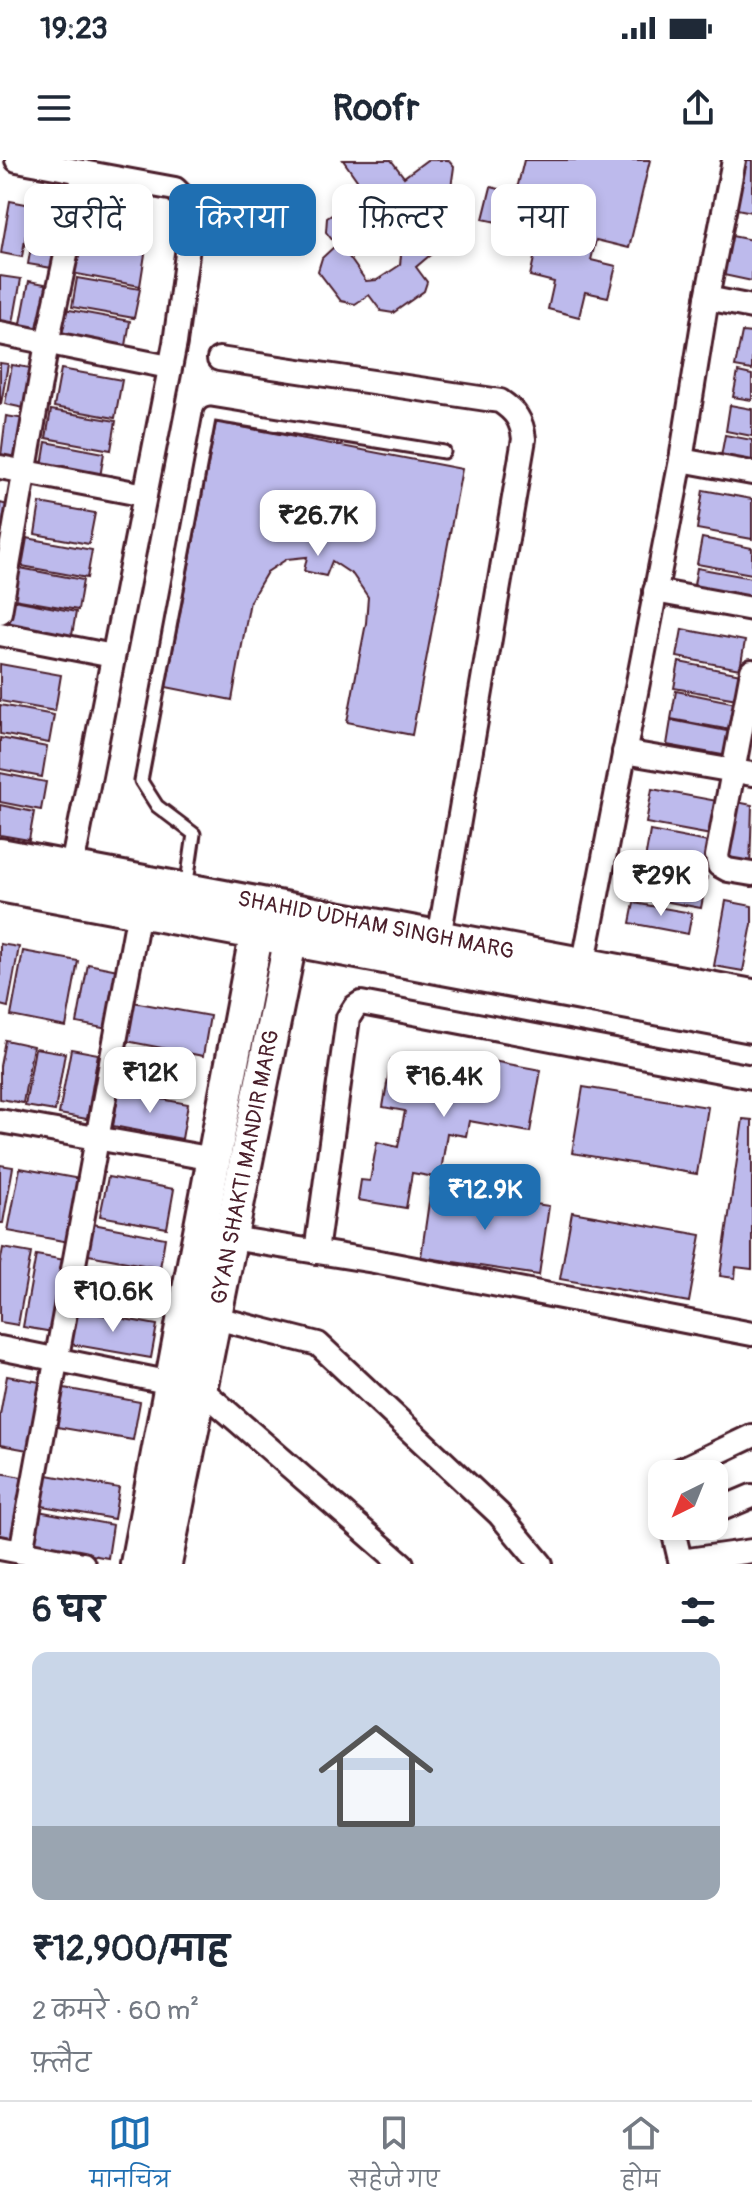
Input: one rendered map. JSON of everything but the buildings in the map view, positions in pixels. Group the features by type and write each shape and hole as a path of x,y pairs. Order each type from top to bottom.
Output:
{"street":[{"path":"17,160 175,189 188,202 192,217 169,367 69,883"},
{"path":"580,979 681,460 707,298 734,160"},
{"path":"0,612 47,343 84,172"},
{"path":"707,298 752,307"},
{"path":"0,333 169,367"},
{"path":"219,359 500,401 517,414 523,427 524,439 439,938"},
{"path":"681,460 752,473"},
{"path":"0,467 145,495"},
{"path":"655,591 752,609"},
{"path":"0,634 113,656"},
{"path":"751,684 744,772 717,856 719,865 728,870 752,874"},
{"path":"624,752 744,772"},
{"name":"SHAHID UDHAM SINGH MARG","path":"0,855 139,911 260,919 580,979 752,996"},
{"name":"SHAHID UDHAM SINGH MARG","path":"0,885 69,883 186,890 260,919"},
{"path":"83,1564 10,1550 56,1359 139,911"},
{"name":"GYAN SHAKTI MANDIR MARG","path":"137,1564 186,1385 200,1314 214,1159 260,919"},
{"name":"SHAHID UDHAM SINGH MARG","path":"293,925 439,938 752,1026"},
{"name":"GYAN SHAKTI MANDIR MARG","path":"200,1314 231,1238 293,925"},
{"path":"316,1252 348,1018 361,1003 752,1077"},
{"path":"0,1121 214,1159"},
{"path":"231,1238 752,1334"},
{"path":"200,1314 318,1344 499,1514 541,1564"},
{"path":"0,1348 186,1385 402,1564"},
{"name":"GYAN SHAKTI MANDIR MARG","path":"165,1564 186,1385"},
{"path":"701,1460 752,1436"},
{"path":"728,1506 752,1496"},
{"path":"677,1540 681,1562 752,1551"}],"lane":[{"path":"186,890 194,834 157,806 141,781 210,414 444,452"}]}
